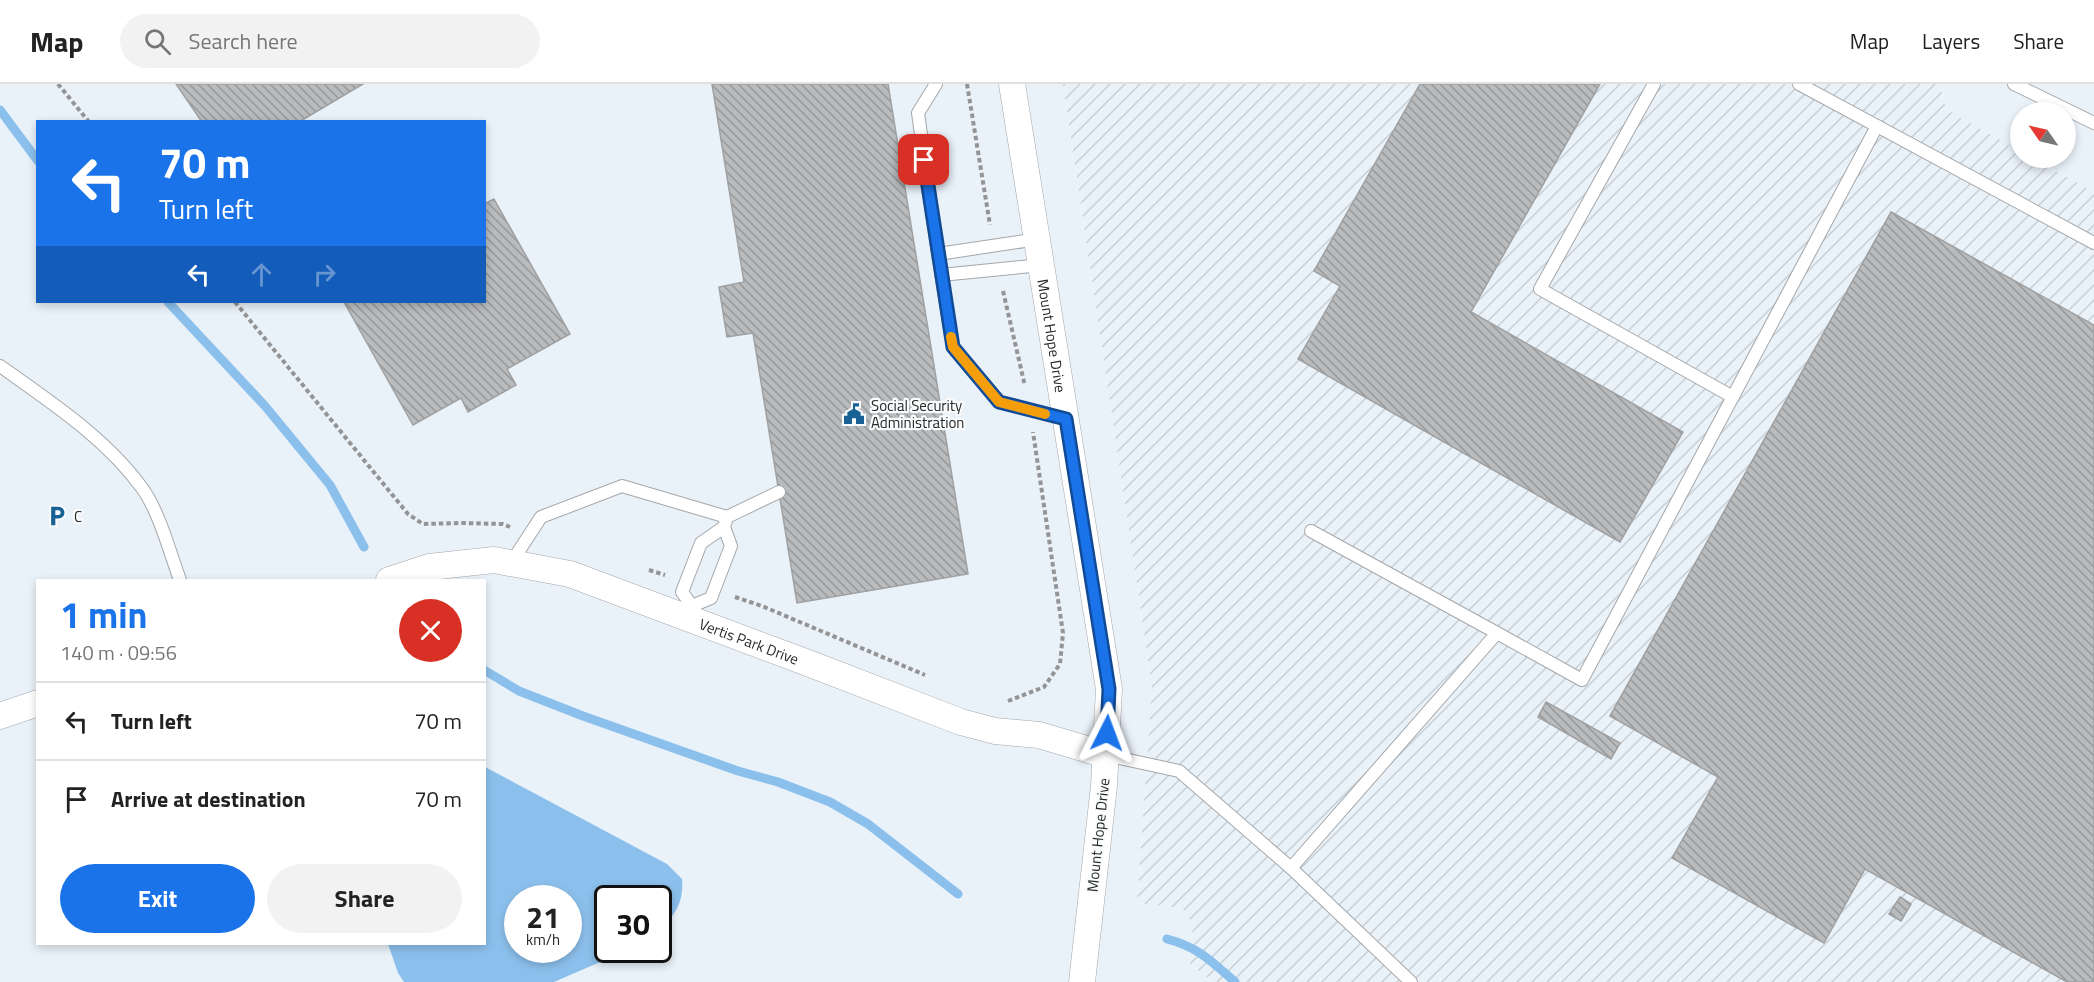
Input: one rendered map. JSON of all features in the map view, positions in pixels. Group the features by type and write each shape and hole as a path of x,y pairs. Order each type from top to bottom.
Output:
{"street":[{"name":"Mount Hope Drive","path":"1012,84 1109,689 1106,755 1082,982"},
{"name":"Vertis Park Drive","path":"392,579 429,567 494,560 570,574 690,612 961,722 995,731 1039,735 1106,755"},
{"path":"0,716 36,704"}],"lane":[{"path":"936,84 918,113 953,347 999,402 1066,419"},
{"path":"1654,84 1540,290 1733,397"},
{"path":"1800,84 2094,243"},
{"path":"2014,84 2094,123"},
{"path":"1311,531 1582,680 1877,126"},
{"path":"938,254 1038,239"},
{"path":"941,275 1042,265"},
{"path":"0,366 83,426 142,489 157,518 180,579"},
{"path":"511,563 541,517 622,486 726,522"},
{"path":"726,522 731,546 711,598 690,612 682,592 701,543 726,522 779,492"},
{"path":"1291,868 1497,633"},
{"path":"1106,755 1179,771 1291,868 1411,982"}],"path":[{"path":"58,84 87,120"}],"shaded area":[{"path":"0,84 1063,84 1152,686 1137,903 1182,908 1193,924 1190,964 1213,982 0,982"},
{"path":"1063,84 1939,84 1947,110 2010,145 2010,168 2050,168 2094,192 2094,982 1213,982 1190,964 1193,924 1182,908 1137,903 1152,686"},
{"path":"1939,84 2094,84 2094,192 2050,168 2076,168 2076,102 2010,102 2010,145 1947,110"}],"water":[{"path":"486,768 667,864 682,879 682,895 672,917 672,885 594,885 594,963 598,963 554,982 404,982 398,973 388,945 486,945"}],"building":[{"path":"176,84 363,84 302,120 201,120"},
{"name":"Social Security Administration","path":"712,84 888,84 968,574 797,603 753,333 727,337 719,287 744,282"},
{"path":"1420,84 1600,84 1471,312 1683,432 1620,542 1298,359 1340,286 1314,271"},
{"path":"494,199 570,334 507,369 516,385 468,412 461,398 413,425 345,303 486,303 486,203"},
{"path":"1891,212 2094,325 2094,982 2067,982 1865,869 1824,943 1672,858 1718,777 1610,716"},
{"path":"1546,702 1620,743 1611,759 1538,717"},
{"path":"1900,897 1911,904 1901,921 1889,914"}],"waterway":[{"path":"0,110 36,158"},
{"path":"169,303 265,406 330,485 364,547"},
{"path":"486,671 519,691 583,716 830,802 868,824 958,894"},
{"path":"1167,939 1196,951 1235,982"}],"slow traffic":[{"path":"951,337 953,347 999,402 1045,414"}],"place":[{"name":"Social Security Administration","path":"854,414"},
{"name":"C","path":"57,516"}],"route":[{"path":"924,160 953,347 999,402 1066,419 1109,689 1107,733"}]}
